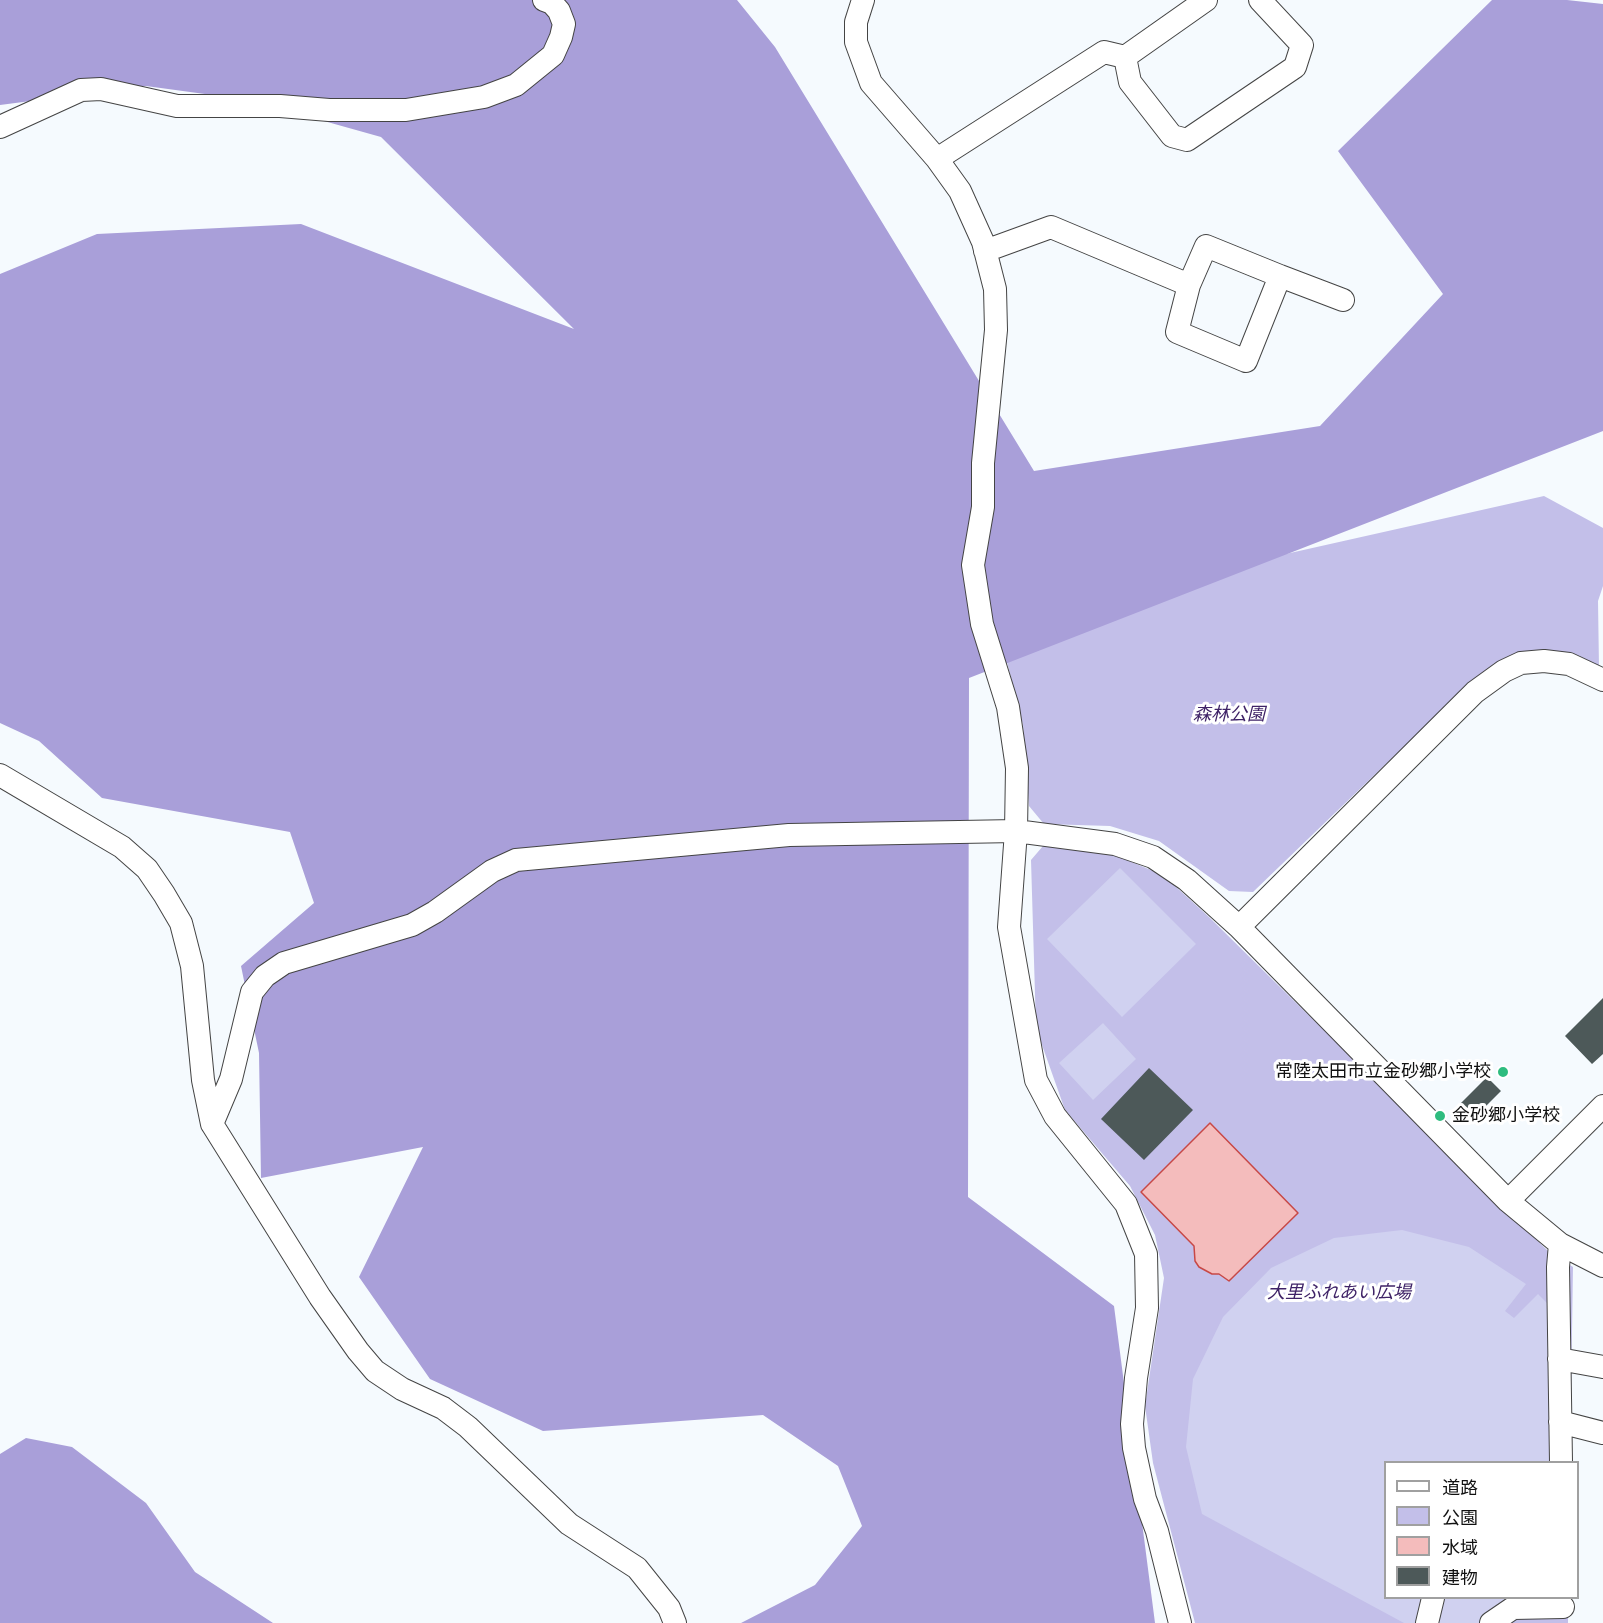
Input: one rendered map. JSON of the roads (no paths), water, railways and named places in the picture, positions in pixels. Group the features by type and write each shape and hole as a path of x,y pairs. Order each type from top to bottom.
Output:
{"street":[{"path":"0,127 81,90 101,89 177,106 280,106 329,110 406,110 484,97 516,85 553,55 561,38 564,24 559,11 544,0"},
{"path":"863,0 856,22 856,42 871,83 937,159 960,191 985,251 995,289 996,330 983,463 983,507 973,565 982,624 1008,707 1017,768 1016,831 1009,927 1036,1080 1055,1116 1126,1204 1146,1254 1147,1308 1136,1378 1134,1440 1145,1498 1157,1532 1180,1623"},
{"path":"937,159 1104,52 1125,57 1206,0"},
{"path":"1125,57 1130,82 1172,136 1187,140 1295,67 1302,45 1260,0"},
{"path":"985,251 1051,227 1189,285"},
{"path":"1280,276 1246,361 1177,332 1189,285 1206,246 1343,300"},
{"path":"1239,927 1467,700 1497,676 1521,663 1544,661 1569,664 1603,680"},
{"path":"0,775 122,847 147,869 164,894 181,923 192,966 203,1080 212,1124 320,1298 357,1351 375,1371 402,1389 443,1408 493,1450 569,1524 637,1568 669,1608 675,1623"},
{"path":"212,1124 231,1079 252,992 265,976 284,963 412,925 435,912 492,871 516,860 789,835 1016,831 1114,844 1153,857 1187,880 1239,927 1508,1201 1560,1244 1603,1266"},
{"path":"1508,1201 1603,1106"},
{"path":"1560,1244 1561,1461"},
{"path":"1559,1359 1603,1367"},
{"path":"1560,1422 1603,1433"},
{"path":"1427,1623 1433,1599"},
{"path":"1491,1623 1513,1608 1563,1609"}],"water":[{"path":"1210,1123 1298,1213 1229,1281 1219,1274 1212,1274 1199,1267 1195,1261 1194,1246 1141,1192"}],"place":[{"name":"常陸太田市立金砂郷小学校","path":"1503,1072"},
{"name":"金砂郷小学校","path":"1440,1116"}],"park label":[{"name":"森林公園","path":"1229,715"},
{"name":"大里ふれあい広場","path":"1339,1293"}]}
